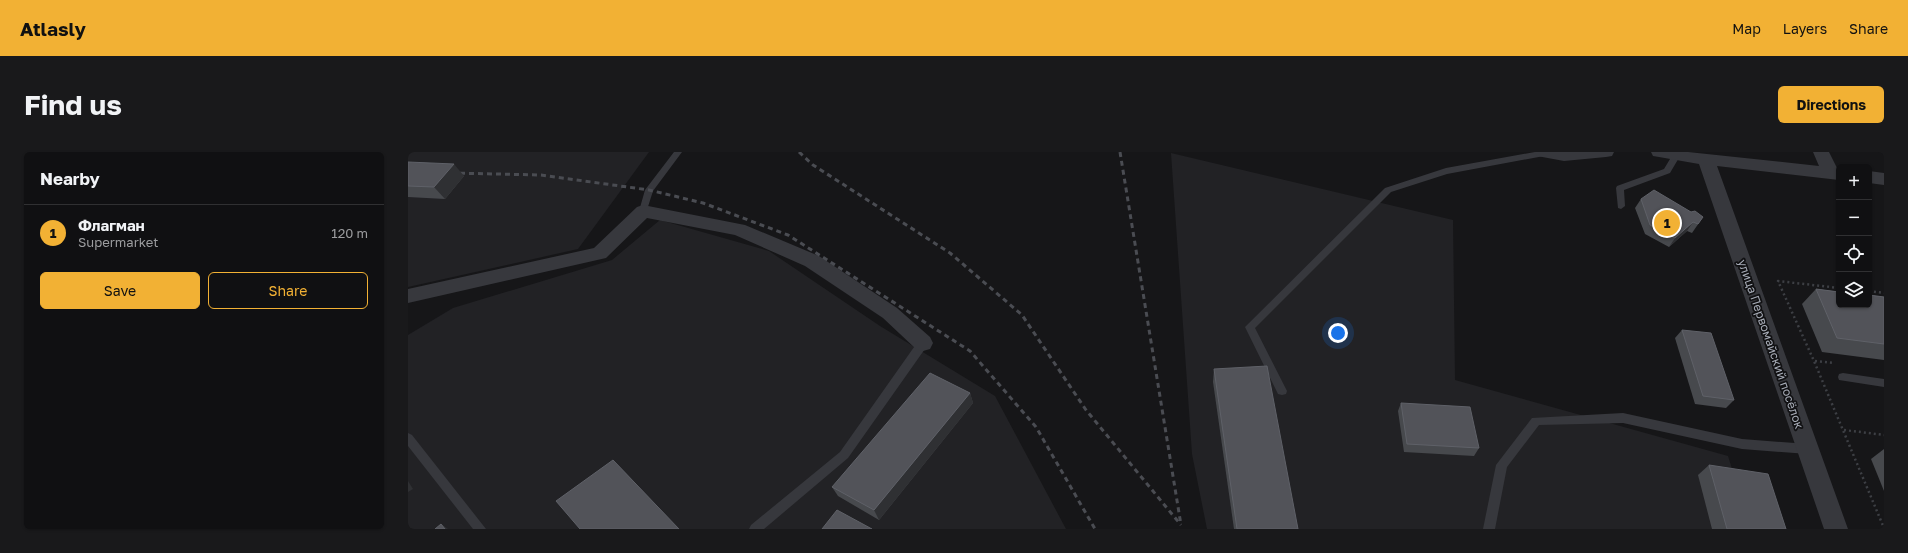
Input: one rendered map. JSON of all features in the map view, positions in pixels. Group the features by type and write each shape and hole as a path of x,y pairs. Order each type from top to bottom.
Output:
{"street":[{"path":"1544,152 1564,156 1606,152"},
{"path":"1658,152 1676,156 1835,173"},
{"path":"1821,152 1835,173"},
{"name":"улица Первомайский посёлок","path":"1706,159 1836,529"},
{"path":"1872,177 1884,179"},
{"path":"408,296 600,253 643,211 739,229 812,261 890,313 923,343"}],"lane":[{"path":"643,211 649,190 678,152"},
{"path":"1282,391 1250,326 1388,190 1446,171 1544,152"},
{"path":"1620,206 1620,188 1667,171 1676,156"},
{"path":"755,529 844,455 923,343"},
{"path":"1843,377 1884,383"},
{"path":"1489,529 1502,465 1536,421 1623,418 1742,444 1808,449"},
{"path":"408,438 480,529"}],"path":[{"path":"1872,291 1884,293"},
{"path":"1843,430 1884,435"}],"shaded area":[{"path":"408,152 649,152 578,249 408,287"},
{"path":"1171,153 1453,220 1455,380 1728,456 1751,529 1207,529 1192,454"},
{"path":"660,220 769,251 880,326 995,396 1066,529 408,529 408,335 453,308 612,260"}],"building":[{"path":"408,162 454,164 434,187 408,186"},
{"path":"1654,190 1691,212 1695,211 1703,217 1698,224 1693,222 1675,238 1650,225 1641,199"},
{"path":"1816,289 1836,292 1836,308 1872,308 1872,295 1884,297 1884,344 1837,338"},
{"path":"1682,330 1711,333 1734,400 1703,396"},
{"path":"1267,366 1298,529 1237,529 1214,369"},
{"path":"930,373 970,393 874,510 832,487"},
{"path":"1401,403 1470,407 1479,448 1407,444"},
{"path":"613,460 679,529 580,529 556,501"},
{"path":"1709,465 1768,474 1786,529 1727,529"},
{"path":"837,510 872,529 822,529"},
{"path":"441,524 445,529 435,529"}],"railway":[{"path":"799,152 813,165 950,253 1022,315 1086,410 1181,525 1120,152"},
{"path":"451,173 541,175 649,190 703,203 788,235 970,351 1036,427 1095,529"}],"place":[{"name":"Флагман","path":"1667,223"}]}
